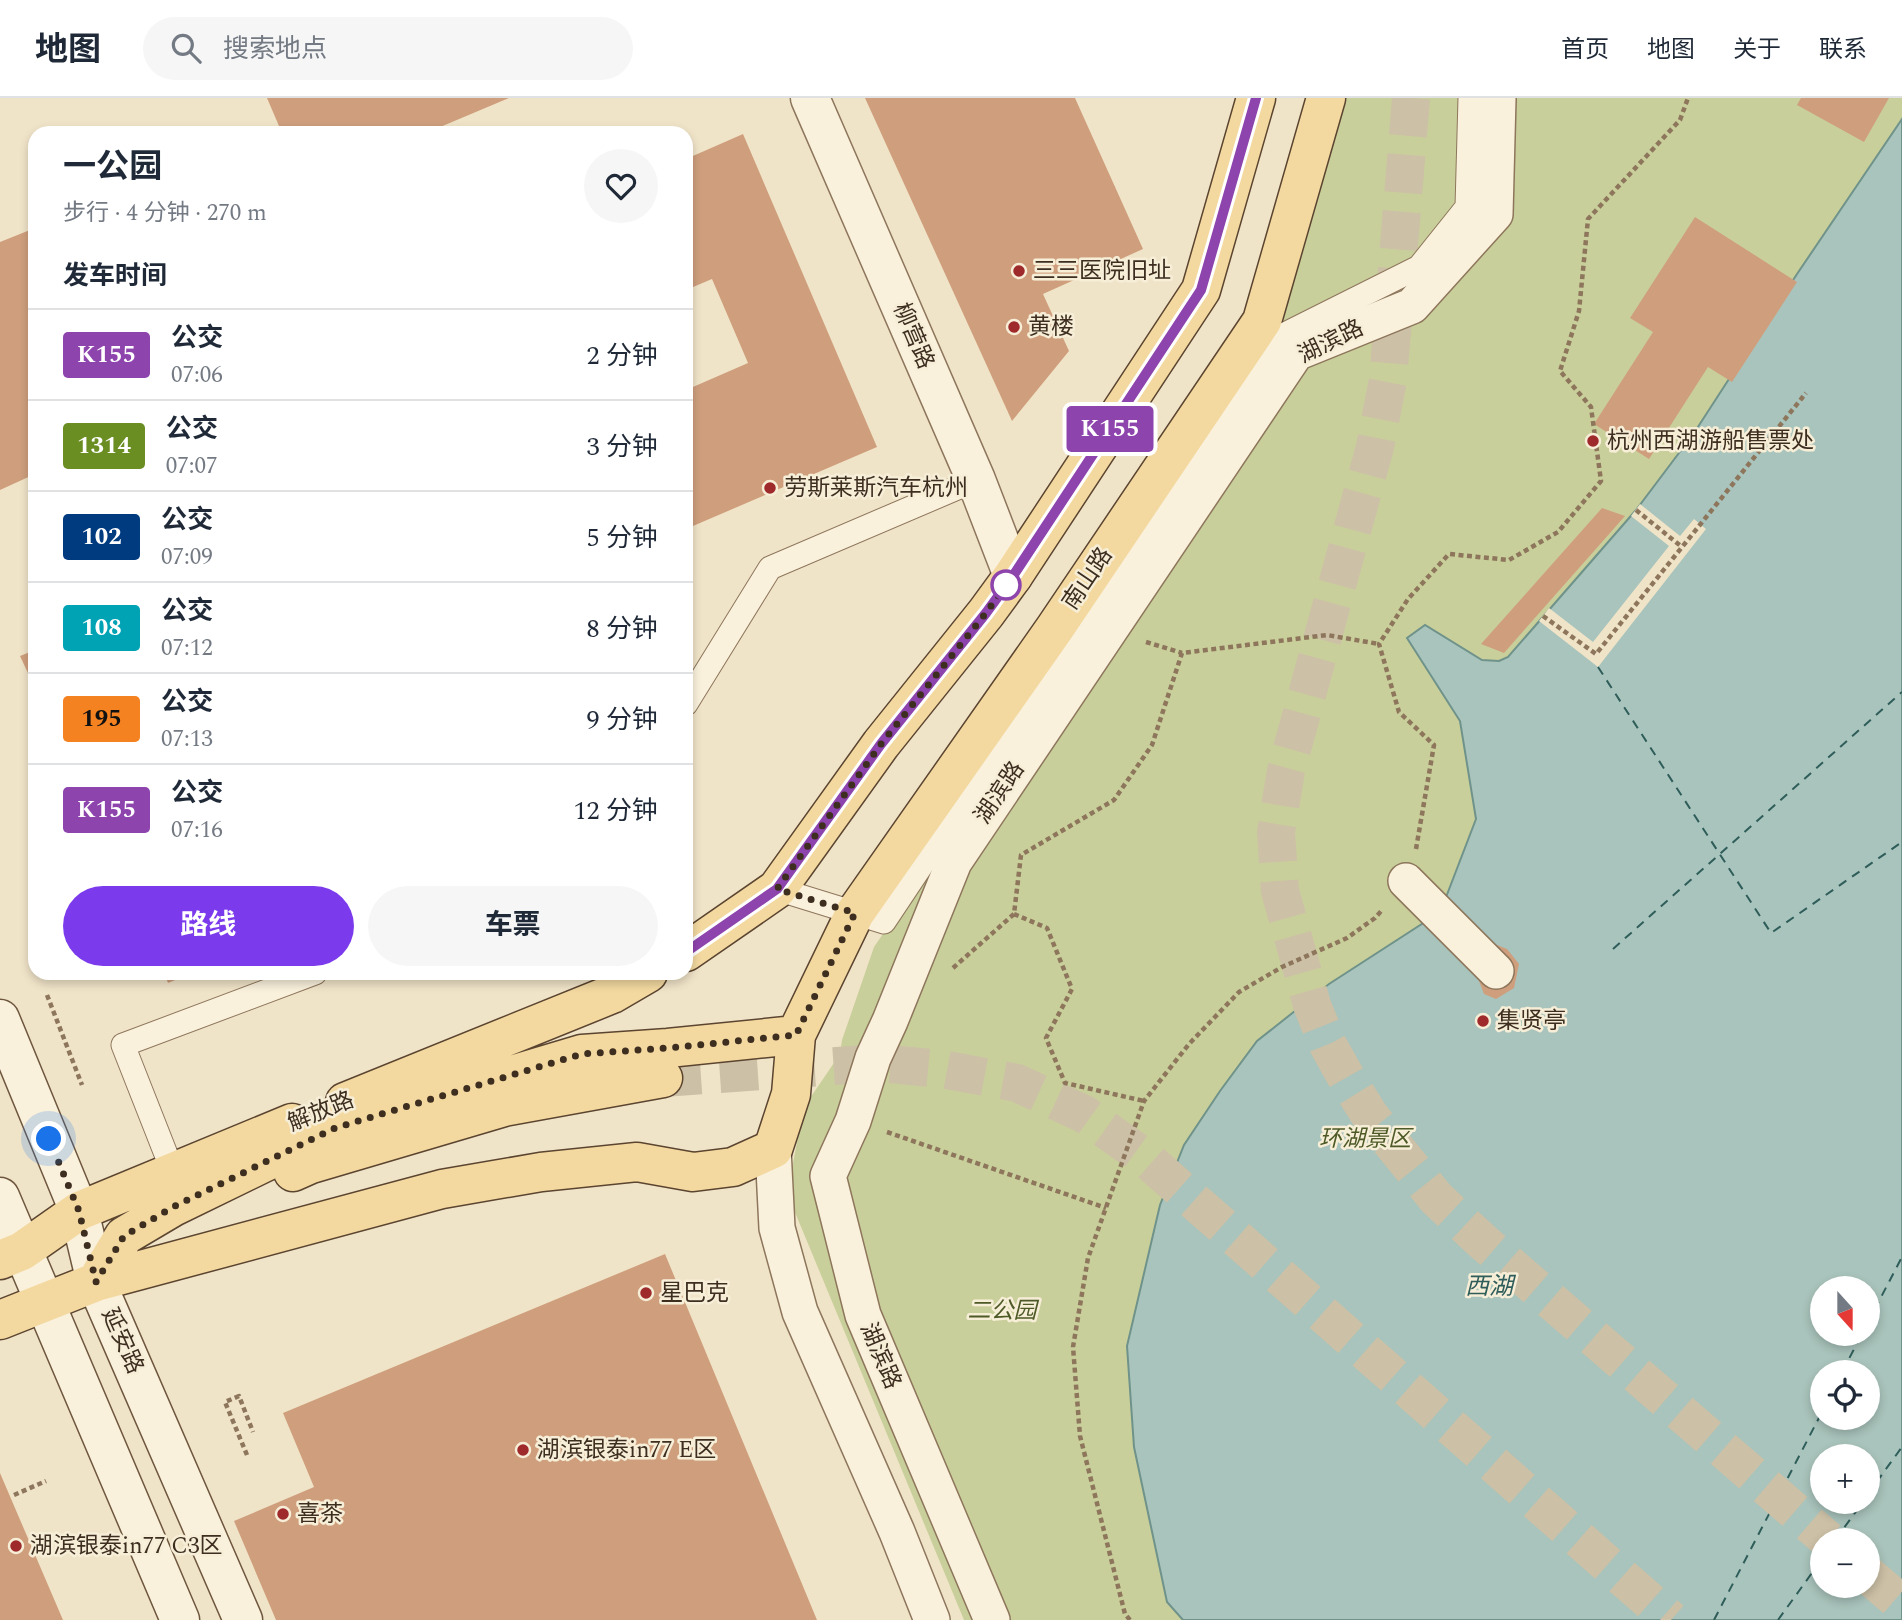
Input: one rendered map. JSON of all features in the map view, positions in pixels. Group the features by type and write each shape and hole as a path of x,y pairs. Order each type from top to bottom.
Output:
{"main road":[{"name":"柳营路","path":"810,98 976,480 1013,576"},
{"path":"693,947 777,889 881,744 1013,576 1201,290 1256,98"},
{"name":"南山路","path":"796,1035 855,913 1055,628 1262,321 1326,98"},
{"name":"解放路","path":"11,1256 79,1211 549,1020 611,994 636,980"},
{"name":"延安路","path":"0,1019 79,1211 96,1282 243,1620"},
{"path":"0,1320 96,1282 442,1189 541,1171 637,1163 693,1171 733,1167 773,1149 791,1094 796,1035 582,1054 335,1128 173,1207 124,1236 96,1282"},
{"path":"96,1282 193,1219 311,1164 504,1107 663,1078"},
{"path":"0,1198 11,1256 43,1302 180,1620"}],"street":[{"name":"湖滨路","path":"992,1620 863,1315 828,1176 853,1121 873,1058 954,862 1296,353 1412,306 1495,214 1498,98"},
{"path":"1406,881 1496,971"},
{"path":"773,1149 777,1228 800,1312 897,1532 932,1620"}],"lane":[{"path":"777,889 884,922 1055,665 1208,445 1275,339 1419,267 1467,207 1470,98"},
{"path":"693,693 770,568 976,480"},
{"path":"173,1172 123,1045 296,980"}],"path":[{"path":"1130,1620 1125,1614 1080,1436 1073,1347 1088,1258 1144,1101 1189,1044 1239,992 1282,967 1348,938 1376,918 1406,881 1422,823 1434,745 1399,712 1379,644 1408,599 1449,555 1509,560 1558,533 1601,481 1591,407 1560,371 1579,311 1588,219 1680,120 1688,98"},
{"path":"1543,616 1596,653 1806,393"},
{"path":"1636,510 1682,547"},
{"path":"947,973 1014,914 1021,855 1114,800 1152,745 1182,653 1327,635 1379,644"},
{"path":"1014,914 1047,928 1072,989 1046,1038 1065,1083 1144,1101"},
{"path":"47,995 82,1085"},
{"path":"853,1121 1106,1208"},
{"path":"247,1455 225,1402 239,1396 253,1432"},
{"path":"14,1495 46,1482"}],"green space":[{"name":"环湖景区","path":"1345,98 1902,98 1902,1620 964,1620 787,1193 804,1107 840,1054 842,1040 874,947 1078,647 1270,355"}],"water":[{"name":"西湖","path":"1902,119 1902,1620 1183,1620 1167,1602 1134,1447 1127,1346 1160,1205 1184,1145 1257,1041 1329,984 1431,918 1443,905 1476,819 1460,721 1407,638 1425,625 1482,660 1499,661 1508,657 1636,510 1694,433"}],"pier":[{"path":"1640,504 1680,536 1694,519 1706,529 1598,667 1539,621 1549,608 1593,642 1669,546 1631,516"}],"building":[{"path":"267,98 509,98 443,126 279,126"},
{"name":"三三医院旧址","path":"865,98 1075,98 1143,249 1043,294 1069,351 1012,421"},
{"path":"1801,98 1889,98 1864,142 1797,105"},
{"path":"743,134 877,447 693,526 693,387 748,363 712,279 693,287 693,156"},
{"path":"1695,217 1797,282 1732,382 1708,367 1649,459 1594,424 1653,332 1630,318"},
{"path":"28,231 28,477 0,490 0,242"},
{"path":"1602,508 1625,516 1504,653 1481,644"},
{"path":"28,653 28,673 20,656"},
{"path":"1492,943 1507,949 1519,964 1514,988 1496,999 1484,994 1474,968"},
{"name":"湖滨银泰in77 E区","path":"665,1254 817,1620 276,1620 234,1521 314,1487 283,1413"},
{"name":"湖滨银泰in77 C3区","path":"0,1473 63,1620 0,1620"}],"ferry route":[{"path":"1598,667 1771,933 1902,842"},
{"path":"1613,949 1902,692"},
{"path":"1880,1299 1902,1257"},
{"path":"1848,1360 1856,1346"},
{"path":"1714,1620 1813,1430"},
{"path":"1880,1477 1902,1447"},
{"path":"1844,1528 1854,1514"},
{"path":"1778,1620 1810,1576"}],"tunnel":[{"path":"1411,98 1388,380 1375,447 1286,771 1276,832 1280,891 1312,1005 1328,1045 1370,1116 1436,1198 1482,1241 1814,1528"},
{"path":"663,1078 878,1063 942,1069 1017,1083 1084,1114 1144,1157 1671,1620"},
{"path":"1880,1585 1902,1604"}],"bus line":[{"name":"K155","path":"693,947 777,889 881,744 1013,576 1201,290 1256,98"}],"place":[{"name":"三三医院旧址","path":"1019,271"},
{"name":"黄楼","path":"1014,327"},
{"name":"杭州西湖游船售票处","path":"1593,441"},
{"name":"劳斯莱斯汽车杭州","path":"770,488"},
{"name":"集贤亭","path":"1483,1021"},
{"name":"星巴克","path":"646,1293"},
{"name":"湖滨银泰in77 E区","path":"523,1450"},
{"name":"喜茶","path":"283,1514"},
{"name":"湖滨银泰in77 C3区","path":"16,1546"}],"route":[{"path":"49,1139 79,1211 96,1282 124,1236 173,1207 335,1128 582,1054 796,1035 855,913 777,889 881,744 1006,585"}],"park label":[{"name":"二公园","path":"1002,1311"}]}
